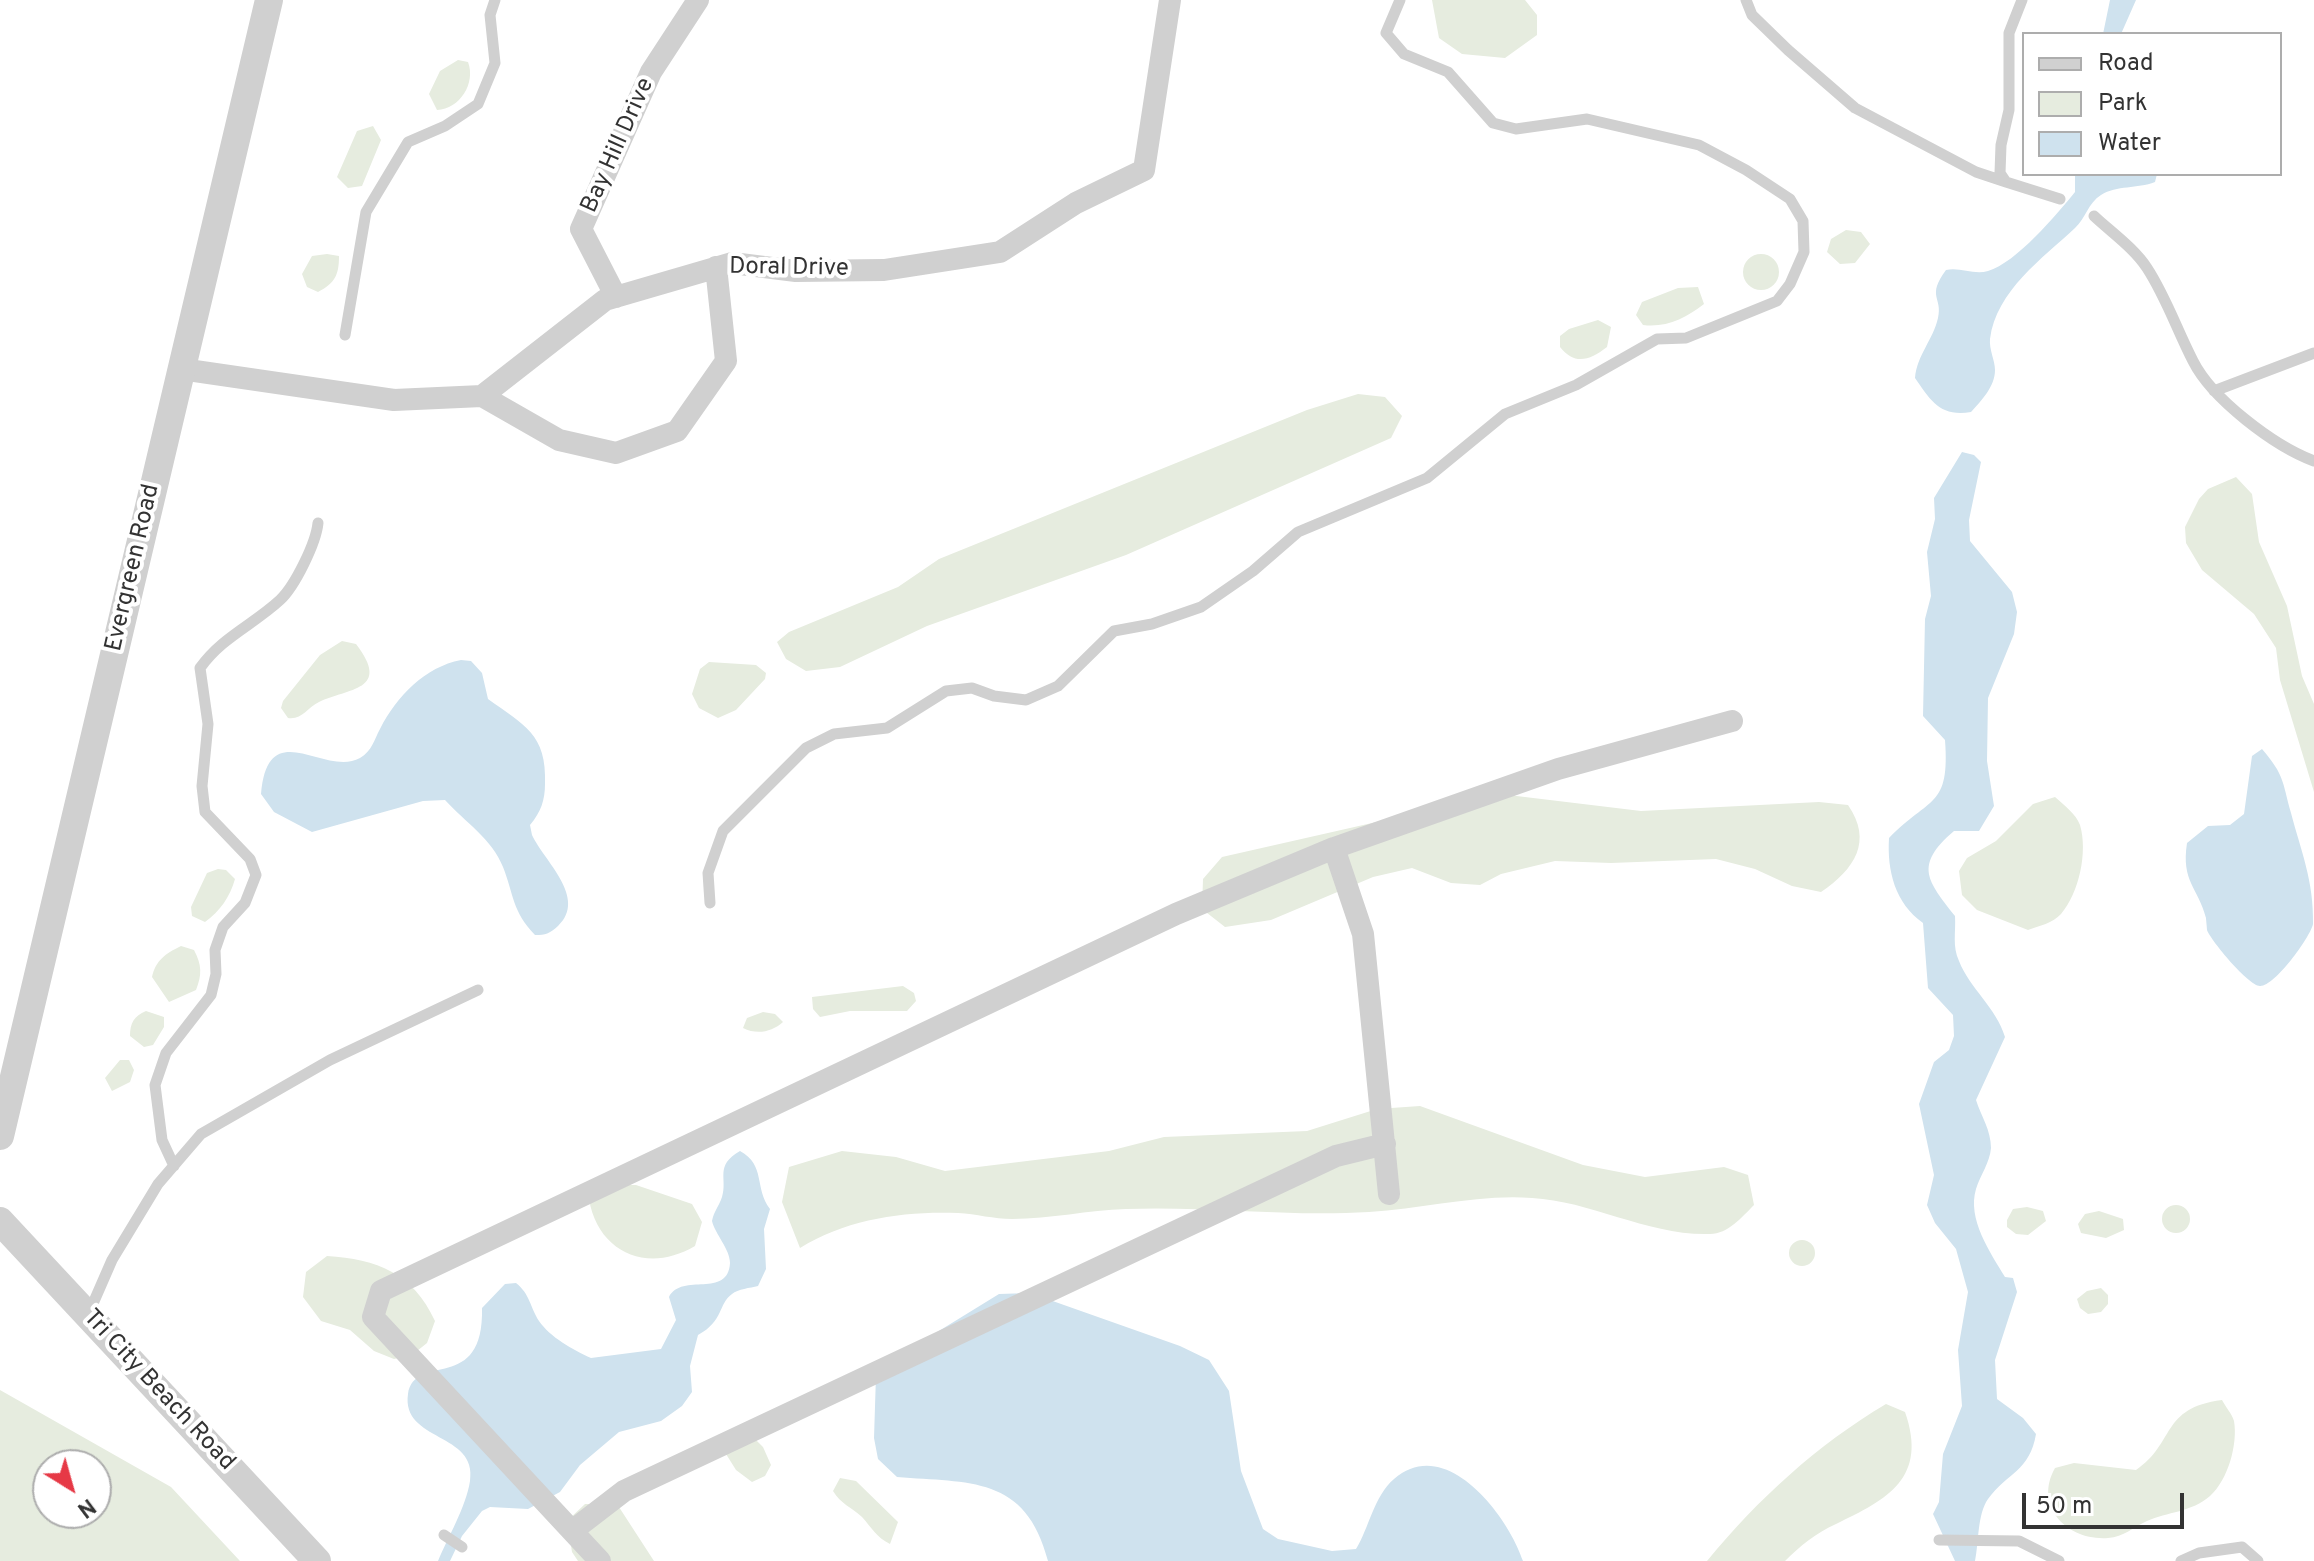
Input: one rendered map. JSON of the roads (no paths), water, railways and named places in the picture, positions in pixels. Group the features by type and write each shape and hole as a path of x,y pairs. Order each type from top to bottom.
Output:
{"street":[{"name":"Evergreen Road","path":"0,1136 269,0"},
{"name":"Bay Hill Drive","path":"616,297 581,229 651,72 698,0"},
{"name":"Doral Drive","path":"482,396 605,300 732,263 796,271 884,270 1000,252 1076,203 1144,170 1170,0"},
{"path":"181,369 394,400 482,396 559,440 616,453 677,431 726,361 716,267"},
{"path":"600,1561 373,1317 381,1291 406,1276 1176,914 1334,848 1558,769 1732,721"},
{"path":"1334,848 1363,934 1389,1194"},
{"path":"572,1531 638,1484 1336,1156 1385,1144"},
{"name":"Tri City Beach Road","path":"0,1221 317,1561"}],"lane":[{"path":"345,335 366,212 408,142 445,126 478,104 495,63 490,15 495,0"},
{"path":"710,903 708,873 723,831 806,748 834,734 887,728 946,691 972,688 994,696 1026,700 1058,686 1114,631 1152,624 1201,607 1253,571 1298,532 1427,478 1505,414 1576,385 1657,339 1686,338 1777,301 1784,293 1804,252 1803,221 1790,199 1699,145 1587,119 1516,129 1493,123 1448,72 1404,54 1386,33 1400,0"},
{"path":"1746,0 1752,15 1770,33 1855,108 1976,172 2060,199"},
{"path":"2006,182 2000,173 2010,96 2009,33 2022,0"},
{"path":"2094,216 2145,265 2169,306 2194,364 2214,391 2259,428 2314,461"},
{"path":"2214,391 2314,353"},
{"path":"174,1166 162,1140 155,1085 166,1053 211,995 216,974 215,950 223,927 245,903 256,875 250,859 205,812 202,786 208,724 200,668 215,646 282,598 317,539 318,523"},
{"path":"88,1315 112,1260 158,1184 201,1134 270,1093 478,990"},
{"path":"444,1535 462,1547"},
{"path":"1939,1540 2019,1541 2059,1561"},
{"path":"2181,1561 2199,1553 2242,1547 2258,1561"}],"water":[{"path":"2110,0 2136,0 2122,32 2103,32"},
{"path":"2075,176 2156,176 2155,182 2114,190 2097,198 2079,224 2011,291 1994,322 1990,339 1994,376 1990,388 1971,412 1951,412 1937,406 1915,378 1938,318 1936,292 1940,279 1946,270 1983,272 1999,266 2035,237 2075,192"},
{"path":"1962,452 1974,455 1981,462 1969,520 1970,541 2012,592 2017,612 2014,634 1988,698 1987,761 1994,806 1979,831 1954,831 1941,843 1929,864 1929,874 1955,916 1955,944 1959,961 1996,1016 2005,1037 1976,1100 1988,1129 1991,1148 1974,1200 1977,1223 1987,1246 2005,1277 2013,1278 2017,1292 1995,1360 1997,1399 2023,1418 2036,1434 2029,1456 1984,1505 1975,1561 1955,1561 1933,1514 1939,1502 1943,1454 1962,1406 1958,1350 1968,1292 1956,1249 1935,1223 1927,1205 1934,1175 1919,1104 1934,1062 1949,1050 1954,1036 1953,1015 1928,988 1923,923 1899,896 1891,874 1889,850 1889,838 1934,799 1944,778 1945,740 1923,716 1925,619 1931,596 1927,552 1935,519 1934,498"},
{"path":"461,660 471,661 482,673 488,699 531,732 542,753 544,795 540,811 530,825 532,835 561,880 568,904 566,915 547,934 535,935 527,926 498,857 485,839 445,800 423,801 312,832 274,812 261,794 266,770 274,757 286,752 331,761 346,762 360,758 370,749 395,705 413,685 436,669"},
{"path":"2262,749 2275,766 2284,786 2309,880 2313,924 2291,961 2274,979 2260,986 2239,971 2210,936 2203,907 2188,876 2186,856 2187,843 2208,826 2230,825 2244,814 2252,756"},
{"path":"740,1151 757,1170 762,1193 770,1209 764,1229 766,1269 758,1286 732,1294 712,1324 698,1335 690,1366 692,1392 682,1406 661,1421 619,1432 580,1465 560,1492 528,1509 490,1507 482,1511 462,1536 450,1561 438,1561 465,1501 470,1481 469,1465 463,1453 416,1421 409,1410 408,1394 413,1382 423,1375 461,1362 472,1352 480,1335 482,1308 505,1284 516,1283 549,1332 591,1358 661,1349 676,1320 669,1297 675,1290 713,1283 727,1274 729,1258 712,1221 722,1197 724,1167"},
{"path":"1030,1293 1180,1346 1209,1360 1229,1391 1241,1471 1263,1529 1278,1539 1332,1551 1356,1549 1387,1486 1414,1468 1434,1466 1454,1473 1473,1486 1490,1504 1516,1543 1523,1561 1048,1561 1038,1533 1025,1512 1010,1498 971,1484 897,1477 878,1459 874,1438 876,1375 895,1358 999,1294"}]}
